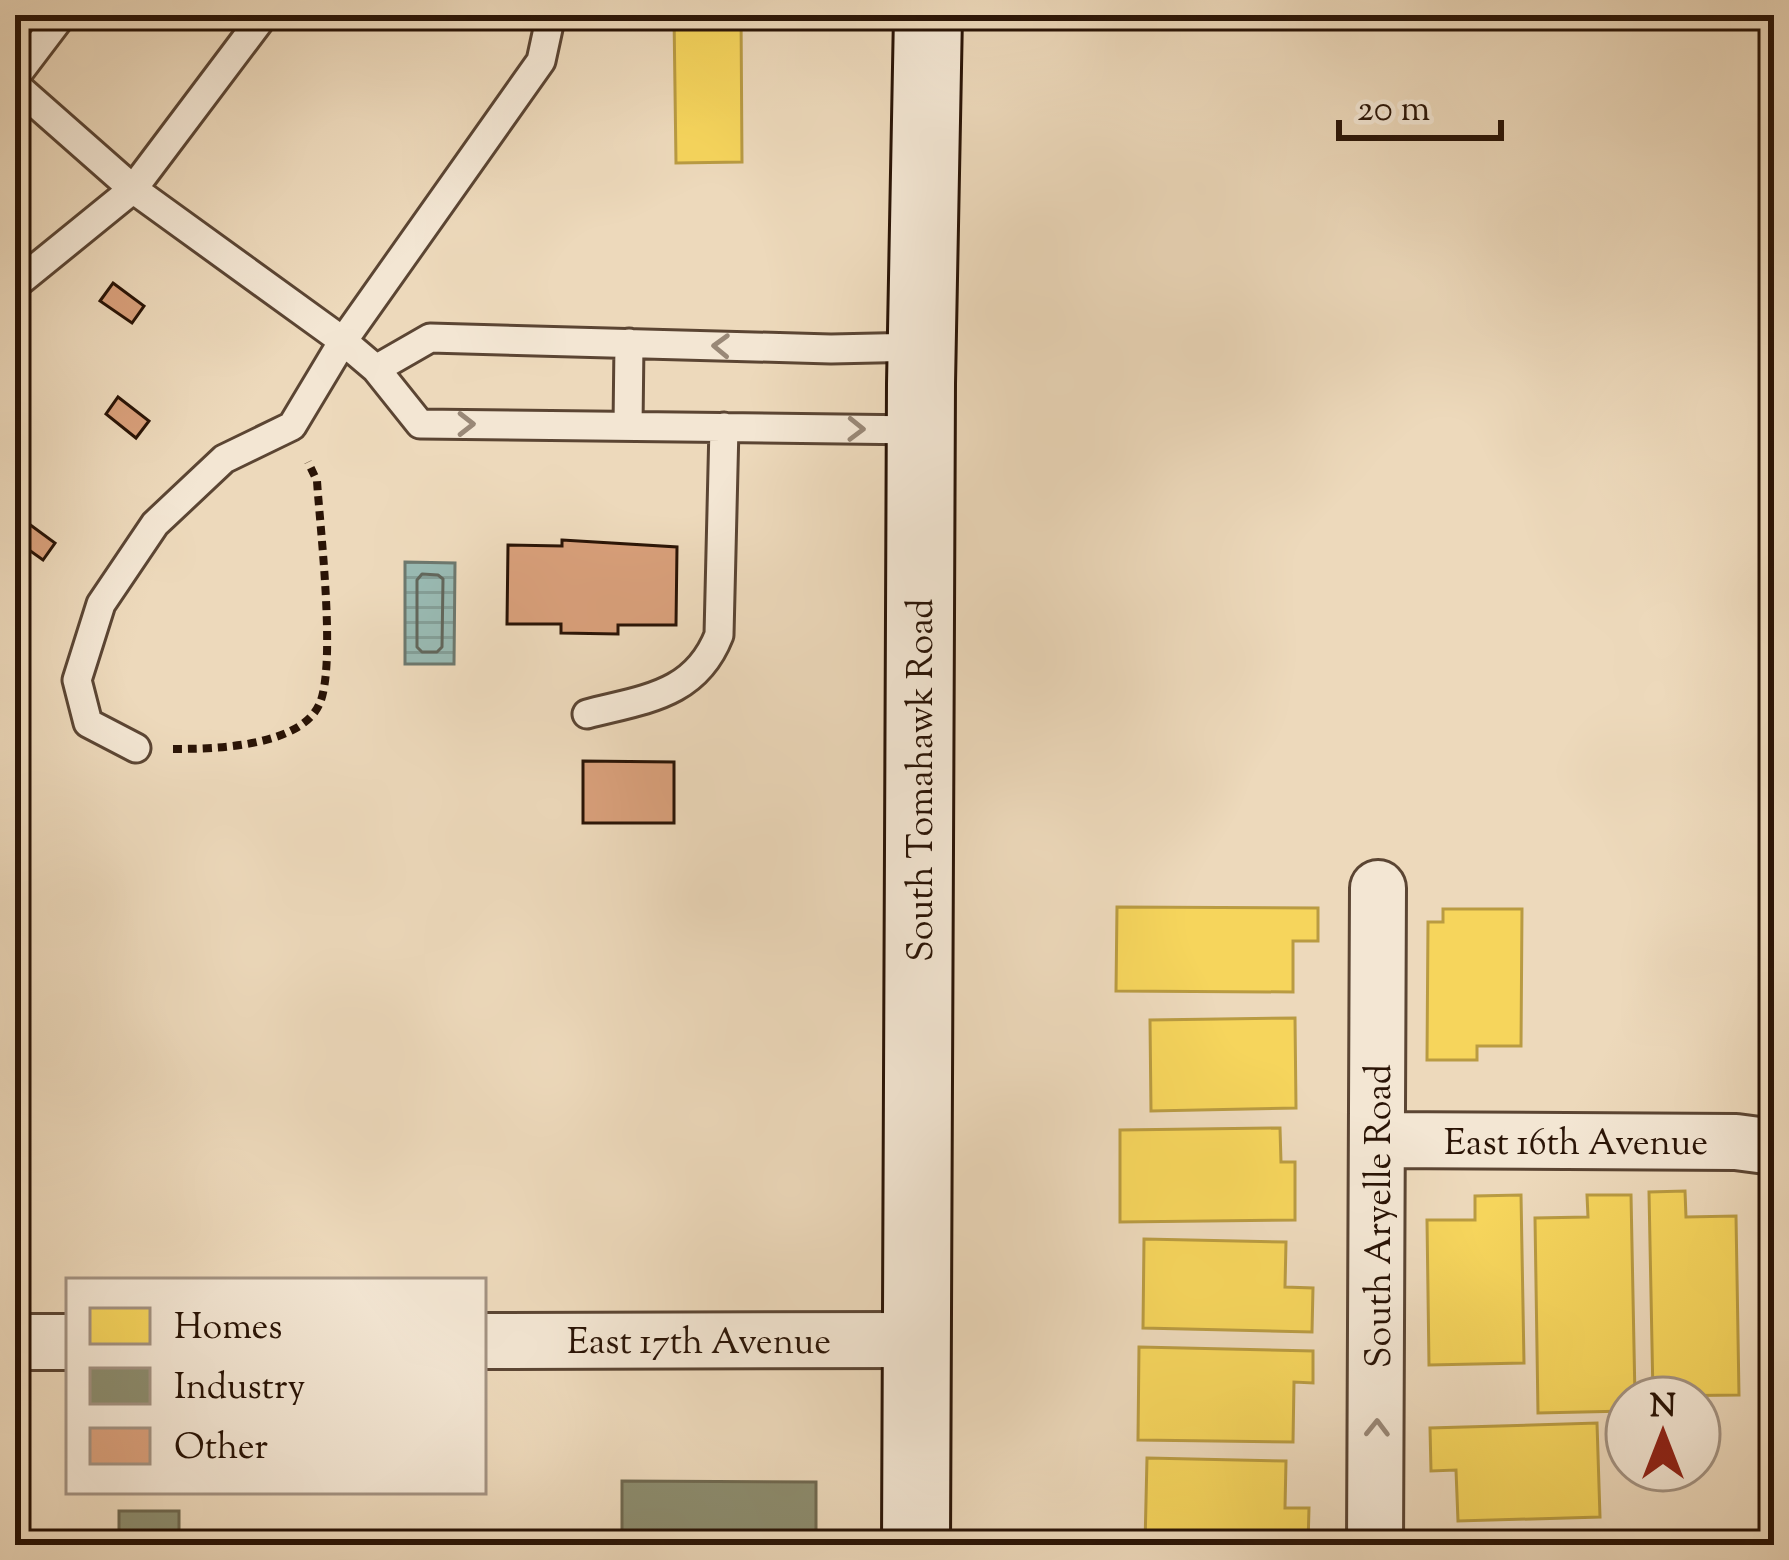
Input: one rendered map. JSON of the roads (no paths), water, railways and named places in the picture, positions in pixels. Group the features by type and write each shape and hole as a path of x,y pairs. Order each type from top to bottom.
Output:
{"main road":[{"name":"South Tomahawk Road","path":"916,1545 921,430 928,15"}],"street":[{"name":"South Aryelle Road","path":"1376,1545 1378,888"},
{"name":"East 16th Avenue","path":"1377,1140 1736,1142 1774,1147"},
{"name":"East 17th Avenue","path":"486,1341 915,1340"},
{"path":"15,1342 66,1342"}],"lane":[{"path":"62,15 15,81 134,189 343,341 376,369 420,424 921,430"},
{"path":"15,285 134,189 264,15"},
{"path":"136,748 88,723 77,680 101,604 155,524 224,459 292,426 343,341 541,62 551,15"},
{"path":"376,369 430,338 922,347"},
{"path":"628,426 629,344"},
{"path":"587,714 665,694 693,677 711,656 719,635 724,427"}],"water":[{"path":"405,562 455,563 454,664 405,664"}]}
